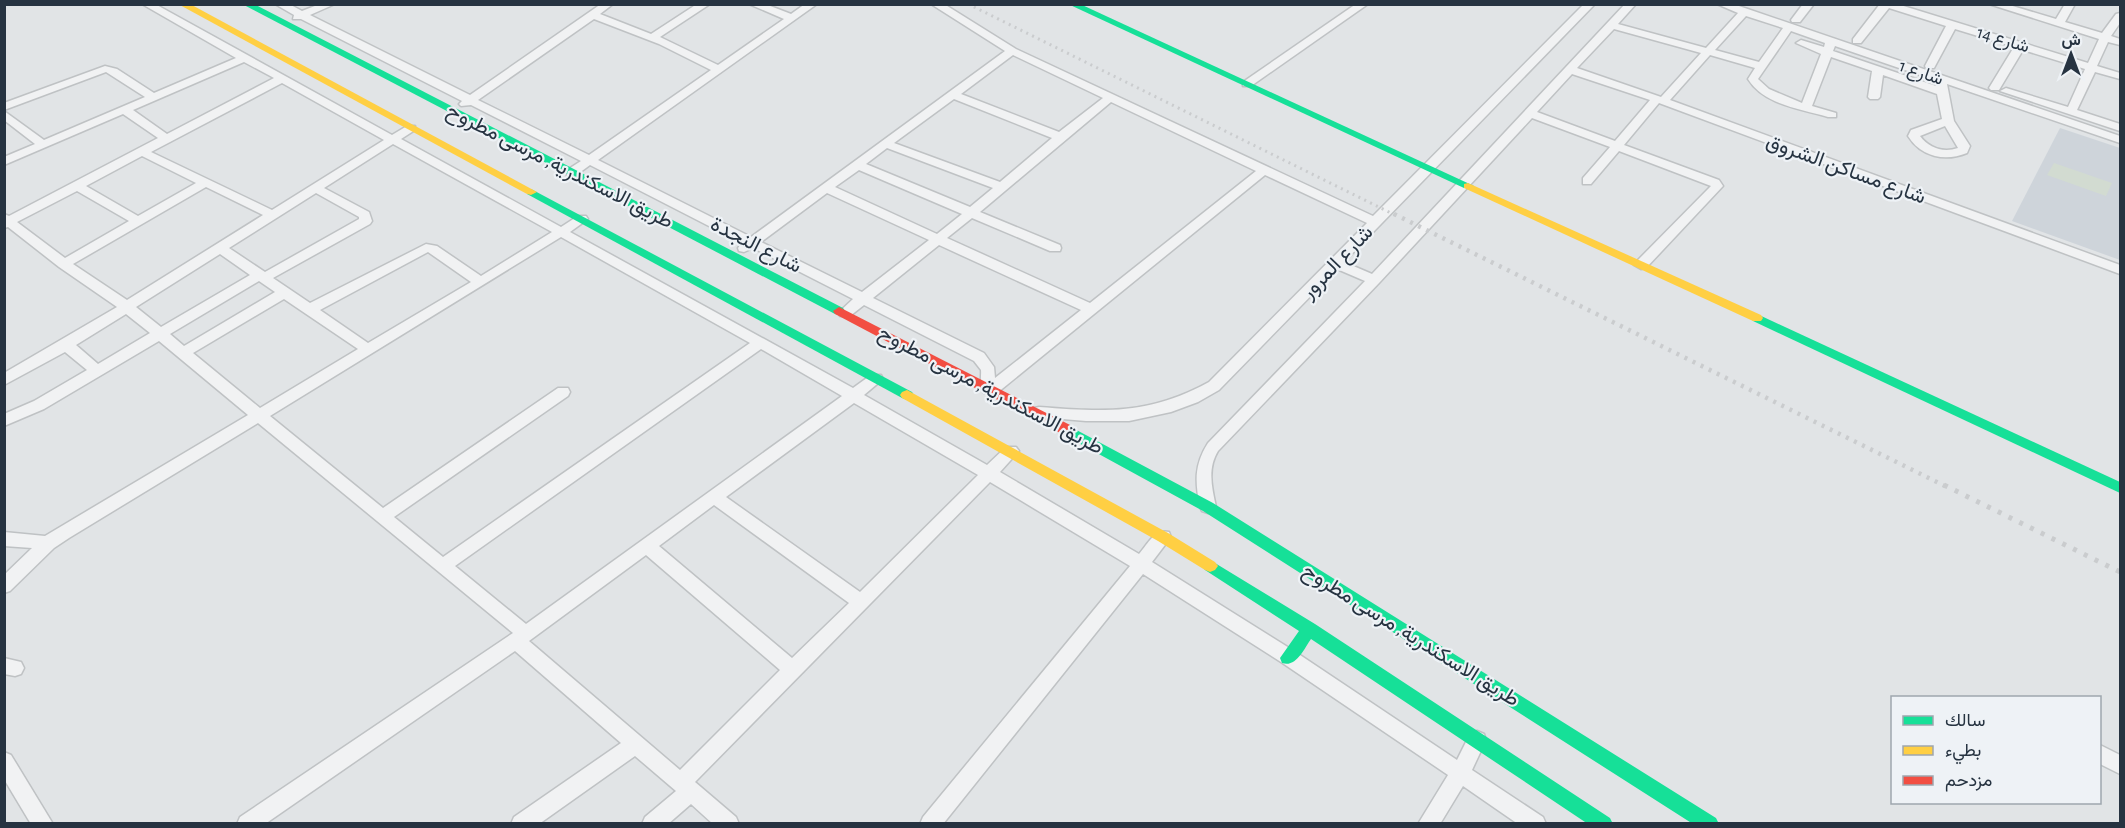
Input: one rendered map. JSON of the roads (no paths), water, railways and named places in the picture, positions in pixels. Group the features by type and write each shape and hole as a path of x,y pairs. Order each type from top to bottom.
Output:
{"main road":[{"name":"طريق الاسكندرية, مرسى مطروح","path":"246,4 1035,411 1208,507 1710,824"},
{"name":"طريق الاسكندرية, مرسى مطروح","path":"191,6 252,42 1011,451 1163,537 1309,629 1604,824"},
{"path":"1082,6 2121,488"},
{"path":"238,55 252,42"},
{"path":"338,50 356,42"},
{"path":"380,72 399,63"},
{"path":"1288,658 1309,629"}],"street":[{"path":"147,4 761,342 990,473 1142,564 1288,658 1536,824"},
{"name":"شارع النجدة","path":"280,4 979,357 987,368 989,387"},
{"path":"283,23 330,4"},
{"path":"453,111 608,4"},
{"path":"653,37 705,4"},
{"path":"754,4 792,18"},
{"path":"571,173 812,4"},
{"path":"936,4 1012,51 1375,222"},
{"path":"1247,84 1362,4"},
{"name":"شارع المرور","path":"1035,411 1119,417 1163,410 1194,399 1214,386 1590,4"},
{"name":"شارع المرور","path":"1208,507 1202,472 1208,455 1631,4"},
{"name":"شارع 1","path":"1722,4 1789,28 1829,47 1940,80 2121,140"},
{"path":"1809,4 1753,79 1757,87 1770,95 1832,115"},
{"path":"1994,4 2121,42"},
{"path":"2059,23 2070,4"},
{"path":"1857,41 1886,5"},
{"name":"شارع 14","path":"1886,5 2121,76"},
{"path":"1587,181 1743,12"},
{"path":"594,15 653,37 719,70"},
{"path":"2071,112 2104,37 2121,16"},
{"path":"1612,25 1761,66"},
{"path":"1930,66 1952,25"},
{"name":"شارع 1","path":"1789,28 1857,41 2121,128"},
{"path":"1995,88 2020,45"},
{"path":"1806,107 1829,47 1878,69 1943,92"},
{"path":"733,255 1012,51"},
{"path":"4,162 154,99 238,55"},
{"path":"4,107 105,69 113,71 154,99"},
{"path":"1874,97 1878,69"},
{"name":"شارع مساكن الشروق","path":"1571,70 1660,100 2121,270"},
{"path":"281,79 6,221 127,307 443,566 636,744 729,824"},
{"path":"1940,80 1948,121"},
{"path":"952,94 1060,136"},
{"path":"845,313 972,212 1060,136 1111,98"},
{"path":"126,111 167,139"},
{"path":"1530,112 1712,181 1717,186 1641,265"},
{"path":"4,114 44,146"},
{"path":"5,381 411,128"},
{"path":"886,144 1001,187"},
{"path":"143,152 273,215"},
{"path":"858,165 1055,248"},
{"path":"989,387 1264,170"},
{"path":"64,264 206,182"},
{"path":"77,186 138,221"},
{"path":"4,421 39,405 262,276 366,222 365,215 315,188"},
{"path":"827,188 1090,309"},
{"path":"4,586 48,543 582,219"},
{"path":"220,248 367,349"},
{"path":"310,309 426,248 432,249 481,282"},
{"path":"1335,263 1374,280"},
{"path":"183,353 285,292"},
{"path":"443,566 761,342"},
{"path":"66,345 98,371"},
{"path":"247,824 521,638 876,379"},
{"path":"382,516 563,392"},
{"path":"652,824 793,670 1011,451"},
{"path":"715,497 861,602"},
{"path":"930,824 1163,537"},
{"path":"4,539 48,543"},
{"path":"646,546 793,670"},
{"path":"1428,824 1460,773 1477,740"},
{"path":"521,824 636,744"},
{"path":"2101,755 2121,765"},
{"path":"4,761 43,824"}],"railway":[{"path":"968,4 1397,216"},
{"path":"1394,214 1947,487"},
{"path":"1944,485 2120,572"}]}
